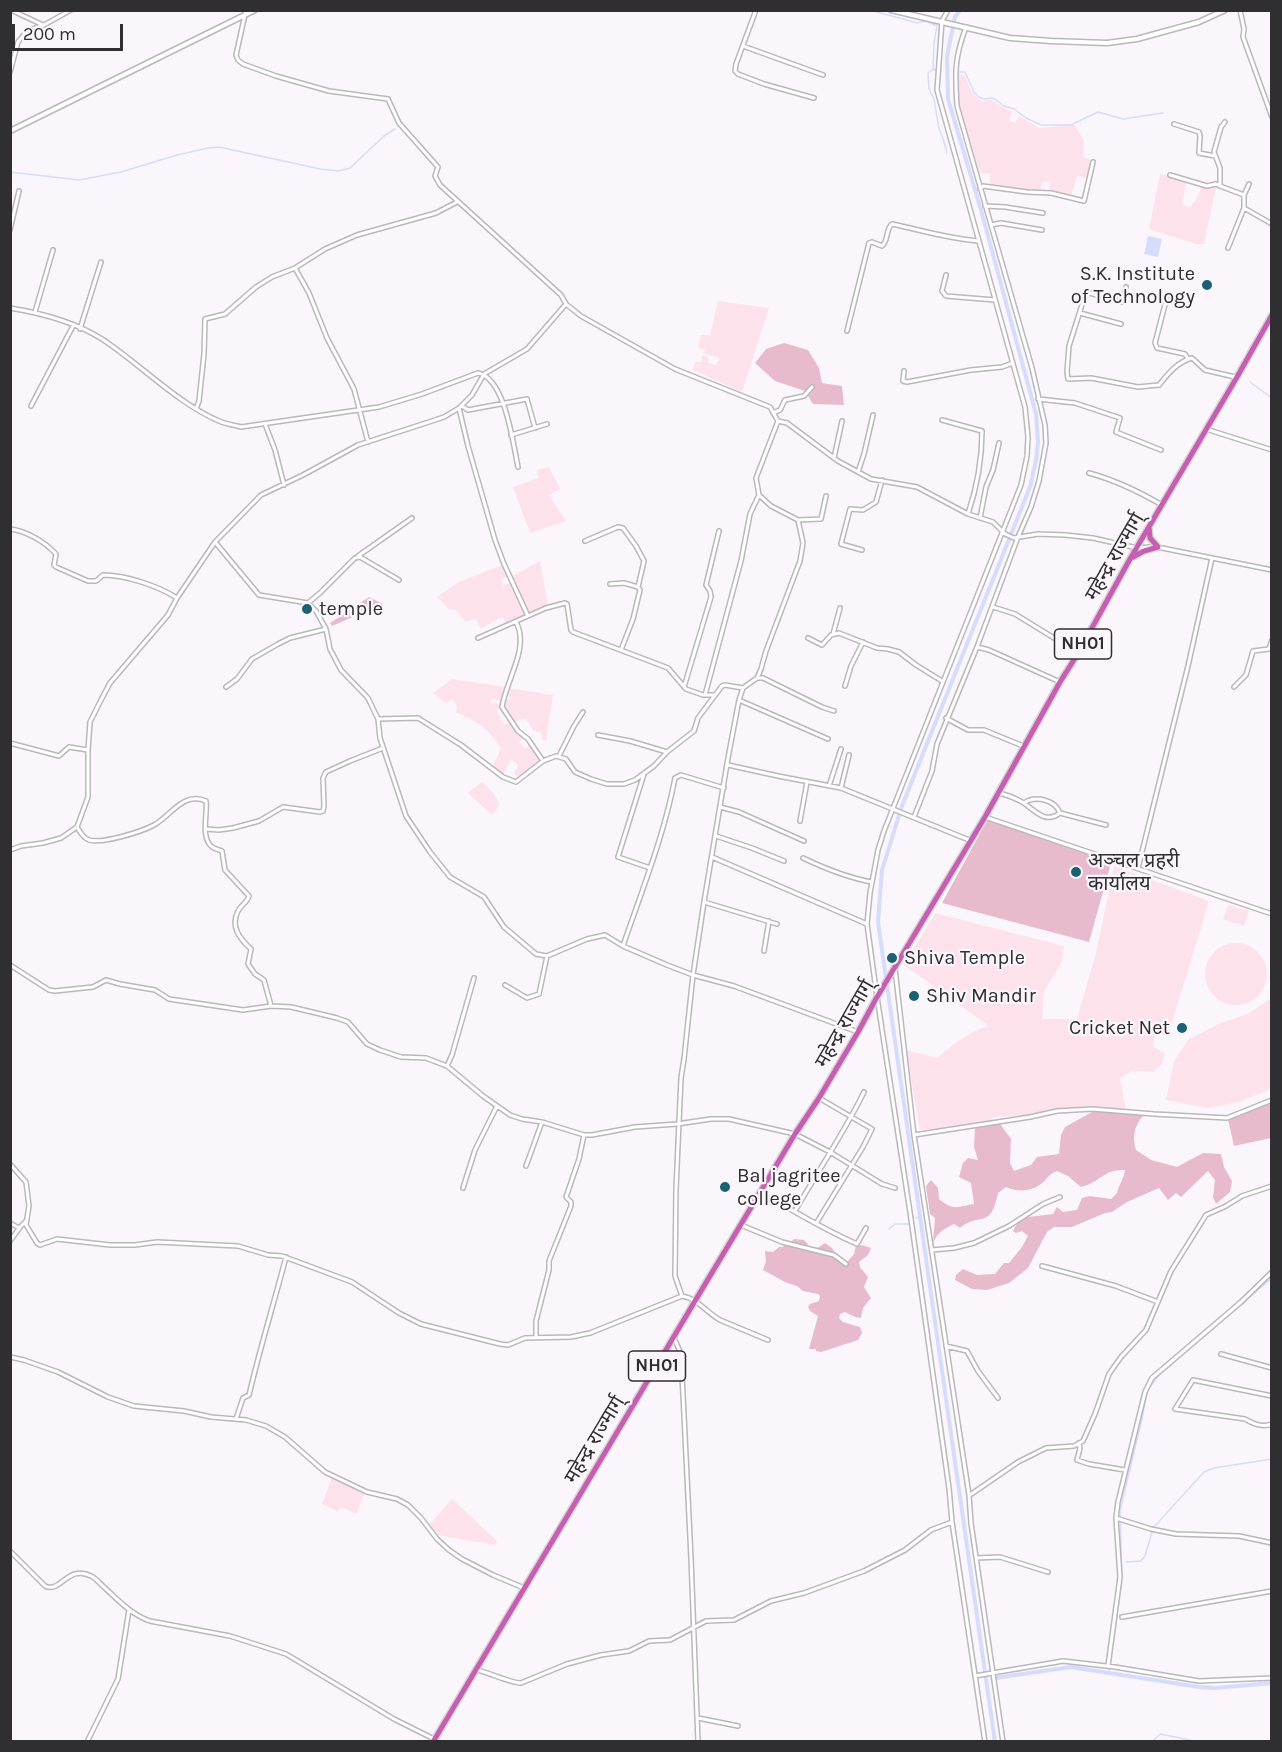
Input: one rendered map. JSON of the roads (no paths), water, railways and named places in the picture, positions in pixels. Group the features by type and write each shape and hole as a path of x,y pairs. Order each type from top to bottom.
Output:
{"highway":[{"name":"महेन्द्र राज्मार्ग्","path":"434,1740 971,841 1130,559 1272,315"},
{"path":"1130,559 1144,551 1158,547 1150,538 1150,526"}],"street":[{"path":"11,10 44,25"},
{"path":"10,72 18,42 27,31 44,25 71,10"},
{"path":"246,10 236,55 243,64 329,91 388,99 399,123 438,167 435,176 440,185 561,295 566,304 581,316 675,369 770,407 778,422"},
{"path":"10,131 255,10"},
{"path":"756,10 735,71 738,74 814,98"},
{"path":"891,10 1010,38 1107,43 1137,39 1199,22 1225,10"},
{"path":"948,10 943,22 937,90 1025,407 1028,436 1027,456 1021,485 911,760 896,809 884,831 872,882 867,924 876,997 912,1223 952,1522 977,1675 985,1742"},
{"path":"1240,10 1244,29 1243,37 1272,117"},
{"path":"914,817 932,771 937,744 946,719 977,647 1016,537 1031,507 1046,443 1045,425 1032,368 957,106 954,76 959,45 965,27"},
{"path":"743,46 823,75"},
{"path":"1220,186 1220,168 1214,152 1221,127 1225,122"},
{"path":"1174,124 1199,132 1199,153 1215,156"},
{"path":"980,189 983,186 1040,192 1084,201 1093,162"},
{"path":"1170,175 1210,187 1216,184 1244,195"},
{"path":"1228,248 1244,208 1244,195 1249,184"},
{"path":"10,230 19,191"},
{"path":"196,409 199,401 204,354 205,319 225,314 256,287 272,277 295,268 325,249 357,235 427,216 457,202"},
{"path":"985,206 1043,213"},
{"path":"1244,208 1272,224"},
{"path":"990,225 1001,223 1042,230"},
{"path":"847,331 868,243 882,246 885,243 889,226 892,224 934,235 979,241"},
{"path":"35,312 53,250"},
{"path":"80,329 101,262"},
{"path":"295,268 309,294 327,338 348,375 361,411 368,442"},
{"path":"946,275 942,291 946,296 995,300"},
{"path":"1126,287 1122,302 1086,292 1069,346 1066,372 1068,379 1091,378 1138,387 1159,385 1172,369 1192,358 1205,370 1237,377"},
{"path":"1167,297 1155,343 1157,348 1185,354 1188,359"},
{"path":"10,849 61,838 77,827 88,796 90,722 111,683 160,626 215,542 261,495 358,445 444,417 460,407 472,395 484,374 527,349 566,304"},
{"path":"10,308 35,312 101,339 196,409 220,422 241,427 361,411 422,394 478,373 484,374 496,388 505,404 518,466"},
{"path":"1080,313 1121,324"},
{"path":"31,406 73,326"},
{"path":"904,371 903,381 907,382 1013,363"},
{"path":"773,413 780,410 785,400 804,396 812,387"},
{"path":"460,407 468,410 527,399 535,428"},
{"path":"1038,399 1075,403 1120,418 1116,432 1161,450"},
{"path":"460,407 468,446 495,540 528,616"},
{"path":"858,472 873,415"},
{"path":"942,420 982,431 980,470 968,514"},
{"path":"834,458 842,421"},
{"path":"778,422 787,423 834,458 871,479 917,487 968,514 993,522 1007,535 1016,537 1038,534 1093,538 1137,548 1158,547 1272,570"},
{"path":"705,695 741,561 750,514 759,495 756,478 778,422"},
{"path":"265,423 284,485"},
{"path":"511,435 547,424"},
{"path":"1206,429 1272,450"},
{"path":"980,518 999,442"},
{"path":"1089,473 1136,490 1162,505"},
{"path":"862,550 841,544 850,509 863,510 876,502 882,480"},
{"path":"759,495 771,506 798,520 821,519 826,496"},
{"path":"308,603 357,557 412,518"},
{"path":"682,1296 675,1276 677,1124 693,975 739,700 743,688 757,678 800,561 803,543 798,520"},
{"path":"585,541 618,527 623,528 644,561 633,619 621,650"},
{"path":"10,529 24,532 51,549 56,554 54,565 56,567 92,582 103,575 112,575 151,585 177,598"},
{"path":"684,688 711,597 706,585 719,531"},
{"path":"215,542 259,595 308,603 316,611 327,629 330,649 341,670 368,699 378,719 380,738 406,816 450,877 484,897 497,918 536,954 547,956 587,939 605,935 623,946 693,975 734,986 858,1032"},
{"path":"357,557 399,580"},
{"path":"1138,868 1212,558"},
{"path":"610,584 624,583 638,587"},
{"path":"478,638 546,608 565,603 573,632 668,668 684,688 691,692 715,695"},
{"path":"992,607 1015,614 1054,638 1080,650"},
{"path":"808,638 822,645 833,634 840,608"},
{"path":"516,622 520,643 502,707 543,761"},
{"path":"226,687 237,679 252,659 290,638 327,629"},
{"path":"833,634 839,633 877,648 899,652 942,681"},
{"path":"1234,687 1246,675 1253,651 1269,649 1272,640"},
{"path":"845,686 851,666 863,642"},
{"path":"977,647 989,650 1060,682"},
{"path":"757,678 776,683 834,711"},
{"path":"378,719 418,718 461,745 503,777 516,782 543,761 559,756 566,759 575,772 607,784 624,784 644,772 694,731 698,718 723,685 743,688"},
{"path":"739,700 828,739"},
{"path":"559,756 583,712"},
{"path":"946,719 968,730 984,730 1025,747"},
{"path":"598,735 630,741 667,752"},
{"path":"10,743 58,756 69,747 88,750"},
{"path":"206,829 233,828 259,821 283,807 323,811 323,778 326,772 383,748"},
{"path":"829,786 841,749"},
{"path":"842,788 849,755"},
{"path":"728,765 842,788 971,841"},
{"path":"644,772 618,857 650,868"},
{"path":"623,946 669,810 675,778 681,775 724,788"},
{"path":"800,821 807,782"},
{"path":"999,792 1024,802 1037,814 1046,817 1057,816 1060,813 1106,825"},
{"path":"77,827 82,836 87,839 115,837 152,826 178,805 195,799 206,801 207,840 212,847 222,851 225,870 249,896 238,911 235,926 241,940 250,950 248,964 255,974 264,980 271,1006"},
{"path":"1024,802 1043,799 1059,808 1060,813"},
{"path":"720,807 739,812 804,841"},
{"path":"985,817 1272,914"},
{"path":"716,836 784,861"},
{"path":"712,857 867,924"},
{"path":"803,858 817,865 872,882"},
{"path":"704,902 777,924"},
{"path":"764,951 769,921"},
{"path":"504,985 527,998 539,994 547,956"},
{"path":"10,965 49,990 55,991 93,987 106,980 155,990 169,999 243,1010 271,1006 305,1010 337,1018 352,1025 368,1044 380,1050 401,1057 426,1058 447,1066 497,1106 510,1115 522,1119 542,1122 584,1135 635,1127 729,1119 795,1134 830,1152 882,1184 895,1188"},
{"path":"893,970 914,1135 969,1495 1003,1742"},
{"path":"447,1066 474,978"},
{"path":"795,1211 852,1117 864,1092"},
{"path":"817,1222 872,1129 819,1098"},
{"path":"914,1135 1057,1111 1092,1109 1227,1118 1272,1100"},
{"path":"463,1188 475,1150 497,1106"},
{"path":"526,1166 542,1122"},
{"path":"536,1337 536,1322 549,1270 549,1261 571,1206 567,1197 584,1135"},
{"path":"10,1164 26,1182 29,1206 26,1225 40,1245 64,1239 110,1245 157,1242 238,1246 268,1255 286,1257 352,1282 399,1313 421,1324 500,1344 508,1345 525,1338 572,1337 590,1333 682,1296 691,1297 720,1320 768,1340"},
{"path":"969,1495 1018,1462 1046,1448 1074,1446 1083,1441 1109,1374 1121,1356 1146,1330 1171,1271 1206,1215 1242,1196 1272,1186"},
{"path":"761,1193 835,1234 858,1244 866,1228"},
{"path":"932,1250 974,1243 1009,1226 1043,1204 1060,1197"},
{"path":"10,1241 26,1221"},
{"path":"10,1223 19,1228"},
{"path":"741,1225 782,1242 834,1255 846,1264"},
{"path":"236,1419 243,1398 249,1395 286,1257"},
{"path":"1042,1266 1116,1286 1158,1302"},
{"path":"1111,1666 1120,1577 1116,1518 1125,1470 1145,1392 1152,1378 1241,1302 1272,1272"},
{"path":"674,1338 681,1354 698,1742"},
{"path":"946,1347 967,1351 978,1371 998,1398"},
{"path":"1221,1354 1272,1368"},
{"path":"10,1357 58,1372 108,1397 134,1406 258,1423 285,1437 309,1460 326,1472 367,1492 397,1499 408,1505 437,1539 455,1555 524,1588"},
{"path":"1272,1396 1193,1380 1174,1409 1245,1419 1252,1424 1266,1427 1272,1424"},
{"path":"1079,1443 1077,1460 1125,1470"},
{"path":"1116,1518 1176,1534 1239,1536 1272,1543"},
{"path":"476,1669 514,1683 521,1683 567,1664 601,1654 629,1651 649,1641 670,1640 706,1621 734,1620 771,1601 804,1593 864,1571 904,1550 931,1530 952,1522"},
{"path":"10,1551 45,1587 54,1587 72,1574 90,1575 138,1617 230,1636 286,1654 394,1719 434,1740"},
{"path":"976,1558 1000,1557 1048,1572"},
{"path":"1122,1617 1272,1591"},
{"path":"87,1742 118,1679 129,1610"},
{"path":"977,1675 1063,1661 1111,1666 1199,1682 1272,1678"},
{"path":"698,1718 738,1726"}],"water":[{"path":"1148,236 1162,239 1158,257 1144,254"}],"waterway":[{"path":"870,10 917,23 926,21 937,26 933,69"},
{"path":"960,10 955,17 947,56 948,99 981,210 1036,414 1038,442 1030,487 902,806 882,870 878,922 995,1742"},
{"path":"937,71 933,69 928,73 929,89 934,99 939,129 947,153"},
{"path":"959,72 965,72 974,92 979,97 995,99 1041,125 1071,125 1098,112 1123,119 1163,113"},
{"path":"10,172 79,180 121,172 177,155 219,147 339,171 350,168 384,136 395,129"},
{"path":"1250,382 1272,398"},
{"path":"916,1218 920,1217"},
{"path":"889,1229 895,1224 909,1224"},
{"path":"1149,1388 1159,1375 1272,1278"},
{"path":"1109,1672 1122,1579 1120,1511 1147,1392"},
{"path":"1154,1527 1204,1472 1214,1468 1272,1459"},
{"path":"1126,1562 1141,1561 1145,1556 1152,1532"},
{"path":"995,1678 1071,1667 1199,1687 1215,1688 1272,1683"},
{"path":"1152,1742 1160,1734 1200,1742"}],"place":[{"name":"S.K. Institute of Technology","path":"1207,285"},
{"name":"temple","path":"307,609"},
{"name":"अञ्चल प्रहरी कार्यालय","path":"1076,872"},
{"name":"Shiva Temple","path":"892,958"},
{"name":"Shiv Mandir","path":"914,996"},
{"name":"Cricket Net","path":"1182,1028"},
{"name":"Bal jagritee college","path":"725,1187"}]}
